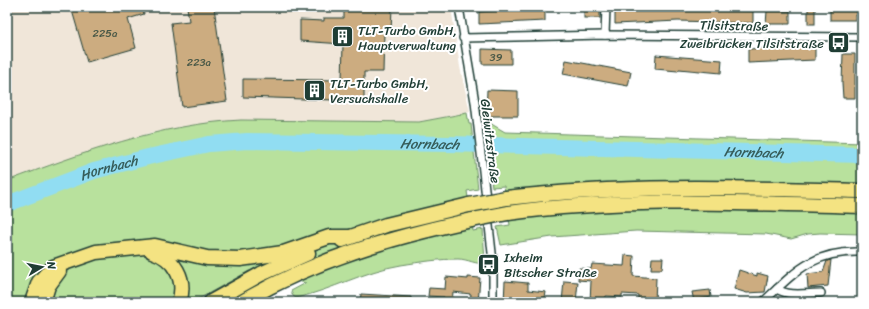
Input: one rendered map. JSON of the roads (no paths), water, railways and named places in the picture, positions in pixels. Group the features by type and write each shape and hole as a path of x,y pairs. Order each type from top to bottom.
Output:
{"highway":[{"path":"211,302 261,274 350,237 429,213 506,198 549,193 655,187 862,191"},
{"path":"242,302 287,279 344,255 390,240 472,220 508,213 549,208 608,204 862,206"},
{"path":"32,302 36,287 45,274 53,267 96,252 155,246 207,258 240,259 283,252 329,237 350,237"},
{"path":"134,248 159,254 171,262 181,281 180,297"},
{"path":"44,302 45,292 51,281 71,260"}],"street":[{"name":"Gleiwitzstraße","path":"459,7 478,125 493,262 493,302"},
{"path":"605,35 606,7"},
{"name":"Tilsitstraße","path":"463,38 605,35 862,37"},
{"path":"763,302 802,268 819,257 838,252 862,252"},
{"path":"777,289 791,294 821,293"}],"waterway":[{"name":"Hornbach","path":"7,204 94,171 148,157 209,144 247,141 449,144 862,155"}],"place":[{"name":"TLT-Turbo GmbH, Hauptverwaltung","path":"342,37"},
{"name":"Zweibrücken Tilsitstraße","path":"839,43"},
{"name":"TLT-Turbo GmbH, Versuchshalle","path":"314,90"},
{"name":"Ixheim Bitscher Straße","path":"488,264"}]}
